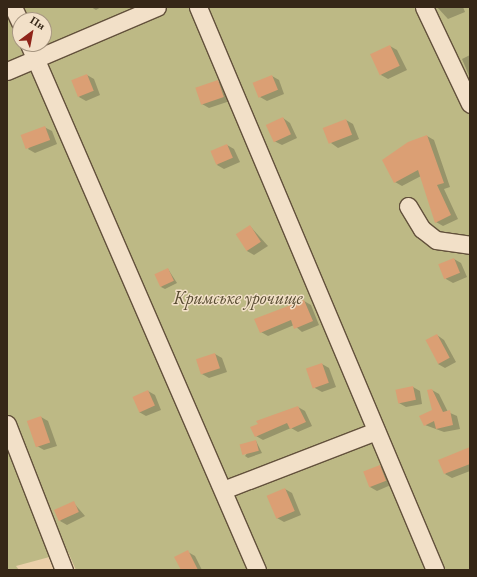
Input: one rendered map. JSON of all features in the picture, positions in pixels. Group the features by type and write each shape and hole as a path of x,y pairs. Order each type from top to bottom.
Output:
{"lane":[{"path":"52,44 157,7"},
{"path":"198,7 435,570"},
{"path":"424,7 470,104"},
{"path":"7,72 32,52"},
{"path":"33,52 257,570"},
{"path":"408,206 422,229 436,240 470,245"},
{"path":"7,424 64,570"},
{"path":"223,490 376,431"}],"green space":[{"name":"Кримське урочище","path":"7,7 470,7 470,570 76,570 68,552 16,566 19,570 7,570"}],"building":[{"path":"390,45 400,66 380,75 370,54"},
{"path":"87,74 94,91 78,97 71,80"},
{"path":"272,75 278,90 259,98 253,83"},
{"path":"218,80 224,97 201,105 195,88"},
{"path":"283,117 291,134 274,142 266,125"},
{"path":"346,119 352,135 329,144 323,128"},
{"path":"45,126 50,140 26,149 21,135"},
{"path":"427,135 444,183 437,185 451,215 435,223 418,170 394,183 382,160 408,142"},
{"path":"227,144 233,158 216,165 210,151"},
{"path":"250,225 261,242 247,251 236,234"},
{"path":"454,258 460,273 444,279 438,264"},
{"path":"168,268 174,281 160,287 154,274"},
{"path":"304,300 313,321 294,329 291,320 260,333 254,319"},
{"path":"437,334 450,358 438,364 426,340"},
{"path":"215,353 220,368 201,374 196,359"},
{"path":"322,363 329,383 313,388 306,369"},
{"path":"413,386 416,400 398,403 395,390"},
{"path":"432,389 443,412 450,410 453,425 436,429 434,421 424,426 419,416 432,410 427,390"},
{"path":"148,390 155,406 139,412 132,397"},
{"path":"298,406 306,422 290,429 287,423 255,437 250,427 258,424 256,421"},
{"path":"41,416 50,442 36,447 27,421"},
{"path":"256,440 259,451 242,455 240,444"},
{"path":"470,447 470,464 444,474 438,460"},
{"path":"380,465 386,481 369,487 363,471"},
{"path":"285,488 295,511 276,519 267,496"},
{"path":"74,501 79,512 59,521 54,510"},
{"path":"188,550 198,570 181,570 174,557"}]}
